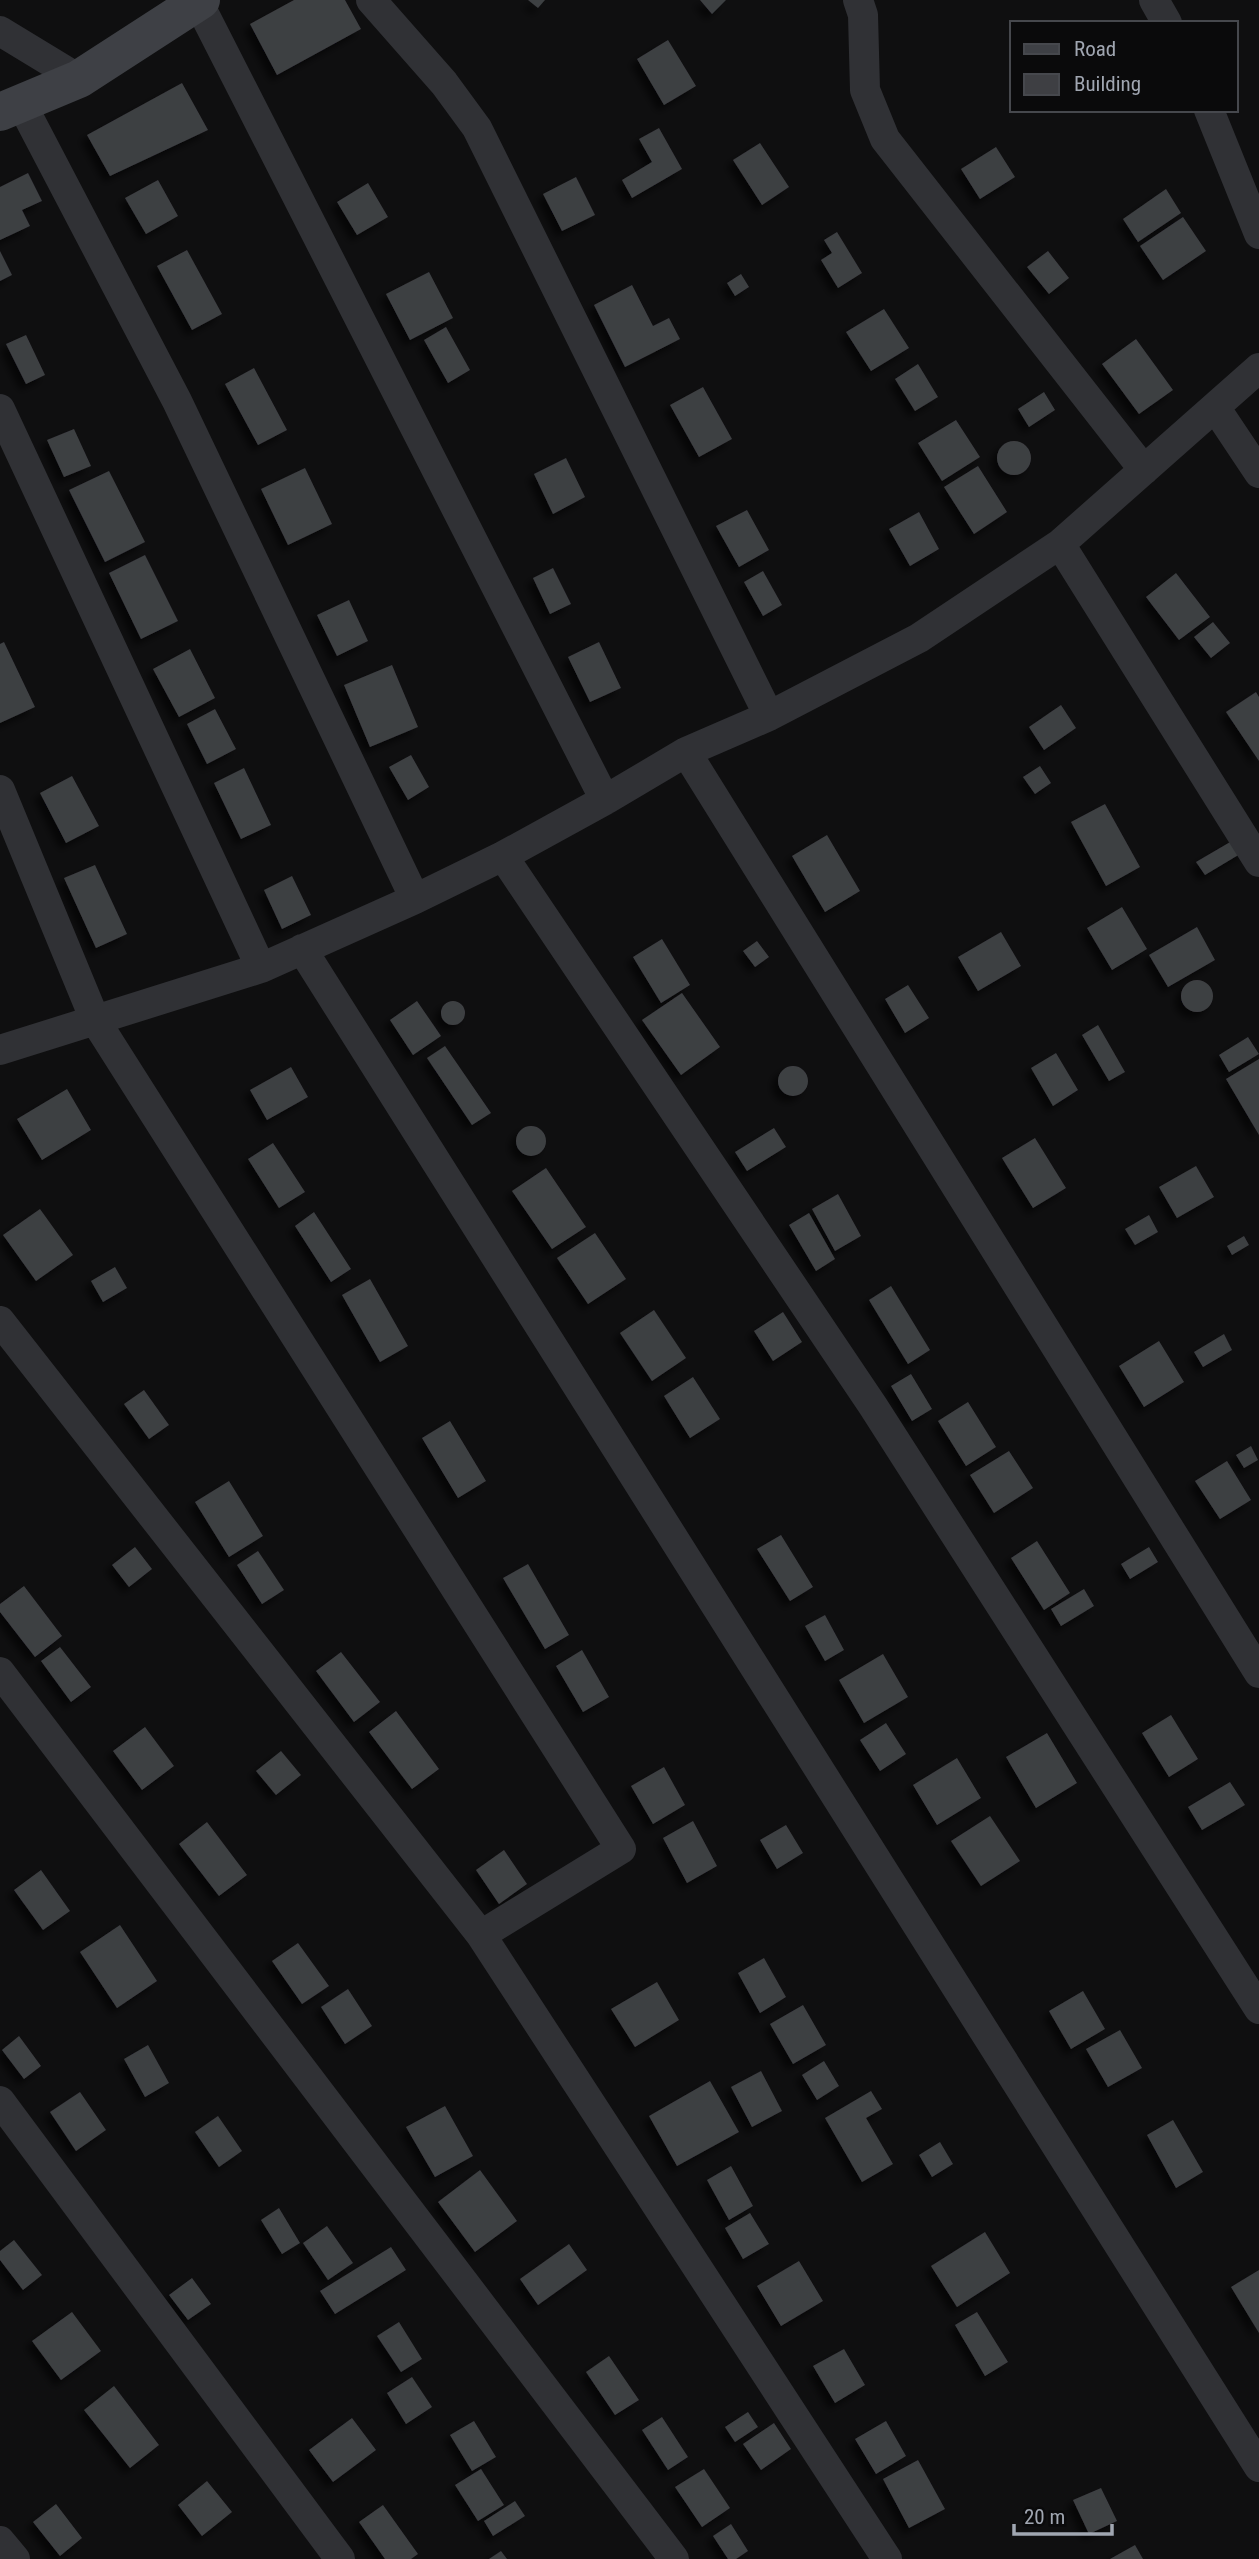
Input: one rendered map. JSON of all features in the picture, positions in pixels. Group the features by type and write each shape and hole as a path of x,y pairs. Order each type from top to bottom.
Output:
{"street":[{"path":"371,0 444,83 477,128 769,716"},
{"path":"858,0 863,15 864,90 885,139 1144,470"},
{"path":"1154,0 1166,21"},
{"path":"415,899 177,401 11,108 79,79 199,1 605,800"},
{"path":"0,31 79,79"},
{"path":"1210,112 1259,234"},
{"path":"0,1050 261,968 415,899 502,856 686,752 769,716 919,638 1060,544 1259,368"},
{"path":"1215,407 1259,473"},
{"path":"0,409 261,968"},
{"path":"1060,544 1259,862"},
{"path":"686,752 1259,1673"},
{"path":"0,790 96,1020 621,1849 481,1935"},
{"path":"502,856 873,1406 1259,2009"},
{"path":"302,949 1259,2467"},
{"path":"0,1321 481,1935 887,2559"},
{"path":"0,1672 674,2559"},
{"path":"0,2101 340,2559"},
{"path":"0,2540 15,2559"}],"building":[{"path":"294,0 345,0 361,29 277,75 250,24"},
{"path":"528,0 545,0 538,8"},
{"path":"700,0 726,0 712,14"},
{"path":"668,40 696,86 664,105 637,59"},
{"path":"182,83 208,130 110,176 87,135"},
{"path":"659,128 682,169 632,198 622,180 652,162 639,139"},
{"path":"760,143 789,187 762,205 733,160"},
{"path":"996,147 1015,177 980,199 961,169"},
{"path":"28,173 42,201 22,210 30,226 0,240 0,187"},
{"path":"576,177 595,215 562,231 543,194"},
{"path":"158,180 178,216 146,234 125,198"},
{"path":"368,183 388,217 357,235 337,202"},
{"path":"1166,189 1181,213 1138,242 1123,219"},
{"path":"1183,217 1206,251 1163,280 1140,246"},
{"path":"837,232 862,273 838,288 821,260 832,253 824,240"},
{"path":"187,250 222,314 192,330 157,266"},
{"path":"0,251 12,275 0,281"},
{"path":"1048,251 1069,278 1049,294 1027,267"},
{"path":"429,272 453,318 410,340 386,294"},
{"path":"741,274 749,287 735,296 727,283"},
{"path":"632,285 653,326 669,318 680,339 625,367 594,305"},
{"path":"884,309 909,348 871,371 846,332"},
{"path":"446,327 470,370 448,383 424,340"},
{"path":"26,335 45,375 26,384 6,344"},
{"path":"1136,339 1173,390 1139,414 1102,364"},
{"path":"918,364 938,397 915,411 895,379"},
{"path":"254,368 287,430 258,445 225,384"},
{"path":"703,387 732,439 699,457 670,405"},
{"path":"1044,392 1055,410 1029,427 1018,409"},
{"path":"956,420 980,457 942,481 918,443"},
{"path":"74,429 91,466 64,477 47,440"},
{"path":"1014,441 1026,446 1031,458 1026,470 1014,475 1002,470 997,458 1002,446"},
{"path":"566,458 585,497 553,514 534,474"},
{"path":"978,466 1007,512 974,534 944,487"},
{"path":"305,468 332,524 288,545 261,489"},
{"path":"109,471 145,542 105,562 69,490"},
{"path":"747,510 769,550 739,567 716,526"},
{"path":"919,512 939,549 910,566 889,529"},
{"path":"145,555 178,621 141,639 109,573"},
{"path":"553,568 571,604 550,614 533,578"},
{"path":"763,571 782,605 763,616 744,582"},
{"path":"1176,573 1210,617 1179,640 1146,597"},
{"path":"349,600 368,641 337,656 317,615"},
{"path":"1213,622 1230,643 1211,658 1194,637"},
{"path":"4,642 35,707 0,723 0,644"},
{"path":"599,642 621,688 590,702 568,657"},
{"path":"190,649 215,698 179,717 153,669"},
{"path":"392,665 418,727 370,747 344,685"},
{"path":"1256,692 1259,697 1259,761 1226,712"},
{"path":"1061,705 1076,728 1044,750 1029,727"},
{"path":"215,709 236,749 207,764 187,724"},
{"path":"411,755 429,787 408,800 389,767"},
{"path":"1040,766 1051,783 1035,794 1023,777"},
{"path":"244,768 271,825 241,839 214,783"},
{"path":"72,776 99,826 66,843 40,793"},
{"path":"1105,804 1140,867 1106,886 1071,822"},
{"path":"827,835 860,891 825,912 792,856"},
{"path":"1237,838 1245,851 1205,875 1196,862"},
{"path":"95,865 127,934 96,948 64,878"},
{"path":"292,876 311,915 282,929 264,890"},
{"path":"1122,907 1147,949 1112,970 1087,928"},
{"path":"1197,927 1215,960 1168,987 1149,955"},
{"path":"1001,932 1021,966 978,991 958,957"},
{"path":"662,939 690,985 661,1003 633,957"},
{"path":"757,941 769,957 755,967 743,951"},
{"path":"1197,980 1208,985 1213,996 1208,1007 1197,1012 1186,1007 1181,996 1186,985"},
{"path":"908,985 929,1018 905,1033 885,999"},
{"path":"682,993 720,1047 681,1075 642,1020"},
{"path":"417,1001 441,1036 413,1055 390,1020"},
{"path":"453,1001 462,1004 465,1013 462,1022 453,1025 444,1022 441,1013 444,1004"},
{"path":"1098,1025 1125,1072 1109,1081 1082,1035"},
{"path":"1248,1037 1259,1054 1229,1072 1219,1055"},
{"path":"445,1046 491,1113 472,1125 427,1058"},
{"path":"1056,1053 1078,1090 1053,1106 1031,1068"},
{"path":"1259,1059 1259,1135 1226,1079"},
{"path":"793,1066 804,1070 808,1081 804,1092 793,1096 782,1092 778,1081 782,1070"},
{"path":"291,1067 308,1097 267,1120 250,1090"},
{"path":"67,1089 91,1130 42,1160 17,1119"},
{"path":"531,1126 542,1130 546,1141 542,1152 531,1156 520,1152 516,1141 520,1130"},
{"path":"774,1128 786,1147 747,1171 735,1152"},
{"path":"1035,1138 1066,1188 1033,1208 1002,1158"},
{"path":"273,1143 305,1192 279,1208 248,1159"},
{"path":"1196,1166 1214,1197 1177,1218 1159,1187"},
{"path":"546,1168 586,1227 552,1249 512,1191"},
{"path":"838,1194 861,1236 835,1251 812,1209"},
{"path":"40,1209 73,1255 36,1281 3,1235"},
{"path":"314,1212 351,1269 331,1282 295,1226"},
{"path":"809,1213 835,1259 816,1271 789,1225"},
{"path":"1149,1215 1158,1232 1135,1245 1125,1229"},
{"path":"595,1233 626,1279 588,1304 557,1258"},
{"path":"1244,1236 1249,1245 1232,1255 1227,1246"},
{"path":"115,1267 127,1288 103,1302 91,1281"},
{"path":"370,1279 408,1346 380,1362 342,1295"},
{"path":"891,1286 930,1350 908,1364 869,1300"},
{"path":"654,1310 686,1358 652,1381 620,1333"},
{"path":"783,1312 802,1342 773,1361 754,1331"},
{"path":"1224,1334 1232,1350 1203,1367 1194,1352"},
{"path":"1159,1341 1184,1382 1144,1407 1119,1366"},
{"path":"911,1374 932,1409 912,1421 891,1386"},
{"path":"693,1377 720,1419 690,1438 664,1396"},
{"path":"144,1390 169,1425 149,1439 124,1404"},
{"path":"968,1402 996,1447 966,1466 938,1421"},
{"path":"450,1421 486,1481 458,1498 422,1438"},
{"path":"1251,1446 1258,1460 1244,1468 1236,1455"},
{"path":"1009,1451 1033,1488 994,1513 970,1475"},
{"path":"1227,1461 1251,1500 1220,1519 1195,1481"},
{"path":"229,1481 263,1536 229,1557 195,1502"},
{"path":"781,1535 813,1587 790,1601 757,1549"},
{"path":"1037,1541 1070,1593 1044,1610 1011,1558"},
{"path":"135,1547 152,1569 129,1587 112,1565"},
{"path":"1149,1547 1158,1562 1130,1579 1121,1564"},
{"path":"258,1551 284,1590 262,1604 237,1565"},
{"path":"528,1564 569,1635 545,1649 503,1578"},
{"path":"24,1586 62,1636 35,1657 0,1612 0,1604"},
{"path":"1084,1589 1094,1606 1061,1626 1051,1609"},
{"path":"825,1615 844,1650 825,1661 805,1626"},
{"path":"60,1647 91,1687 71,1702 41,1661"},
{"path":"582,1650 609,1697 583,1712 556,1666"},
{"path":"341,1652 380,1702 354,1722 316,1671"},
{"path":"883,1654 908,1697 864,1723 839,1680"},
{"path":"396,1711 439,1769 412,1789 369,1732"},
{"path":"1171,1715 1198,1759 1169,1777 1142,1733"},
{"path":"886,1723 906,1754 880,1771 860,1740"},
{"path":"145,1727 174,1766 142,1790 113,1751"},
{"path":"1047,1733 1077,1783 1036,1808 1006,1757"},
{"path":"281,1751 301,1775 276,1795 256,1771"},
{"path":"957,1758 981,1798 937,1825 913,1785"},
{"path":"664,1767 685,1805 653,1824 631,1786"},
{"path":"1230,1782 1245,1805 1202,1830 1188,1807"},
{"path":"990,1816 1020,1861 981,1886 951,1841"},
{"path":"693,1821 717,1866 687,1883 663,1838"},
{"path":"207,1822 247,1875 219,1896 179,1844"},
{"path":"786,1825 803,1853 777,1869 760,1840"},
{"path":"504,1850 527,1884 499,1904 476,1870"},
{"path":"41,1870 70,1911 43,1930 14,1890"},
{"path":"120,1925 157,1981 117,2008 80,1952"},
{"path":"298,1943 329,1986 302,2004 272,1961"},
{"path":"764,1958 786,1997 760,2013 738,1973"},
{"path":"657,1982 679,2020 635,2047 611,2009"},
{"path":"348,1989 372,2026 345,2044 321,2007"},
{"path":"1083,1991 1105,2029 1071,2049 1049,2011"},
{"path":"803,2005 826,2045 793,2064 770,2024"},
{"path":"1120,2030 1142,2068 1108,2087 1086,2049"},
{"path":"19,2036 41,2066 24,2079 2,2050"},
{"path":"148,2045 169,2083 145,2097 124,2059"},
{"path":"824,2061 839,2086 817,2100 802,2075"},
{"path":"761,2071 782,2111 752,2127 731,2087"},
{"path":"710,2081 739,2132 677,2166 649,2116"},
{"path":"871,2091 882,2109 866,2118 893,2164 862,2182 825,2118"},
{"path":"80,2092 106,2130 76,2151 50,2112"},
{"path":"445,2106 473,2156 435,2177 406,2127"},
{"path":"218,2116 242,2151 219,2167 195,2132"},
{"path":"1173,2120 1203,2172 1176,2188 1147,2135"},
{"path":"940,2142 953,2164 932,2177 919,2155"},
{"path":"731,2166 753,2206 729,2220 707,2180"},
{"path":"480,2170 517,2221 475,2252 438,2202"},
{"path":"279,2208 300,2243 282,2254 261,2220"},
{"path":"750,2213 769,2244 743,2259 725,2228"},
{"path":"327,2226 353,2263 328,2280 303,2243"},
{"path":"985,2232 1010,2273 957,2307 931,2266"},
{"path":"14,2240 42,2275 23,2290 0,2260 0,2251"},
{"path":"569,2244 587,2270 538,2305 520,2279"},
{"path":"391,2247 406,2270 335,2314 320,2291"},
{"path":"799,2261 823,2301 781,2326 757,2286"},
{"path":"1259,2270 1259,2333 1231,2287"},
{"path":"192,2278 211,2304 188,2320 169,2295"},
{"path":"72,2312 101,2351 61,2380 32,2341"},
{"path":"977,2312 1008,2362 985,2376 955,2325"},
{"path":"399,2322 422,2359 401,2372 377,2336"},
{"path":"844,2349 865,2385 835,2403 813,2366"},
{"path":"609,2356 639,2400 615,2415 586,2372"},
{"path":"412,2377 432,2407 406,2424 387,2393"},
{"path":"114,2386 159,2445 130,2468 84,2410"},
{"path":"748,2412 758,2427 735,2442 725,2427"},
{"path":"662,2417 688,2457 668,2470 642,2430"},
{"path":"352,2418 376,2450 333,2482 309,2450"},
{"path":"474,2421 496,2457 472,2471 450,2435"},
{"path":"886,2421 906,2456 876,2474 855,2439"},
{"path":"774,2423 791,2449 761,2470 743,2444"},
{"path":"918,2460 945,2509 909,2528 883,2479"},
{"path":"481,2469 504,2505 478,2521 455,2485"},
{"path":"704,2469 730,2508 702,2527 675,2487"},
{"path":"207,2481 232,2512 202,2536 178,2505"},
{"path":"1101,2488 1117,2521 1089,2534 1073,2500"},
{"path":"515,2501 525,2516 493,2536 484,2521"},
{"path":"56,2504 82,2538 60,2556 33,2522"},
{"path":"383,2505 418,2554 411,2559 385,2559 359,2522"},
{"path":"731,2524 748,2551 736,2559 728,2559 713,2536"},
{"path":"1135,2545 1143,2559 1110,2559"},
{"path":"501,2551 507,2559 489,2559"}]}
